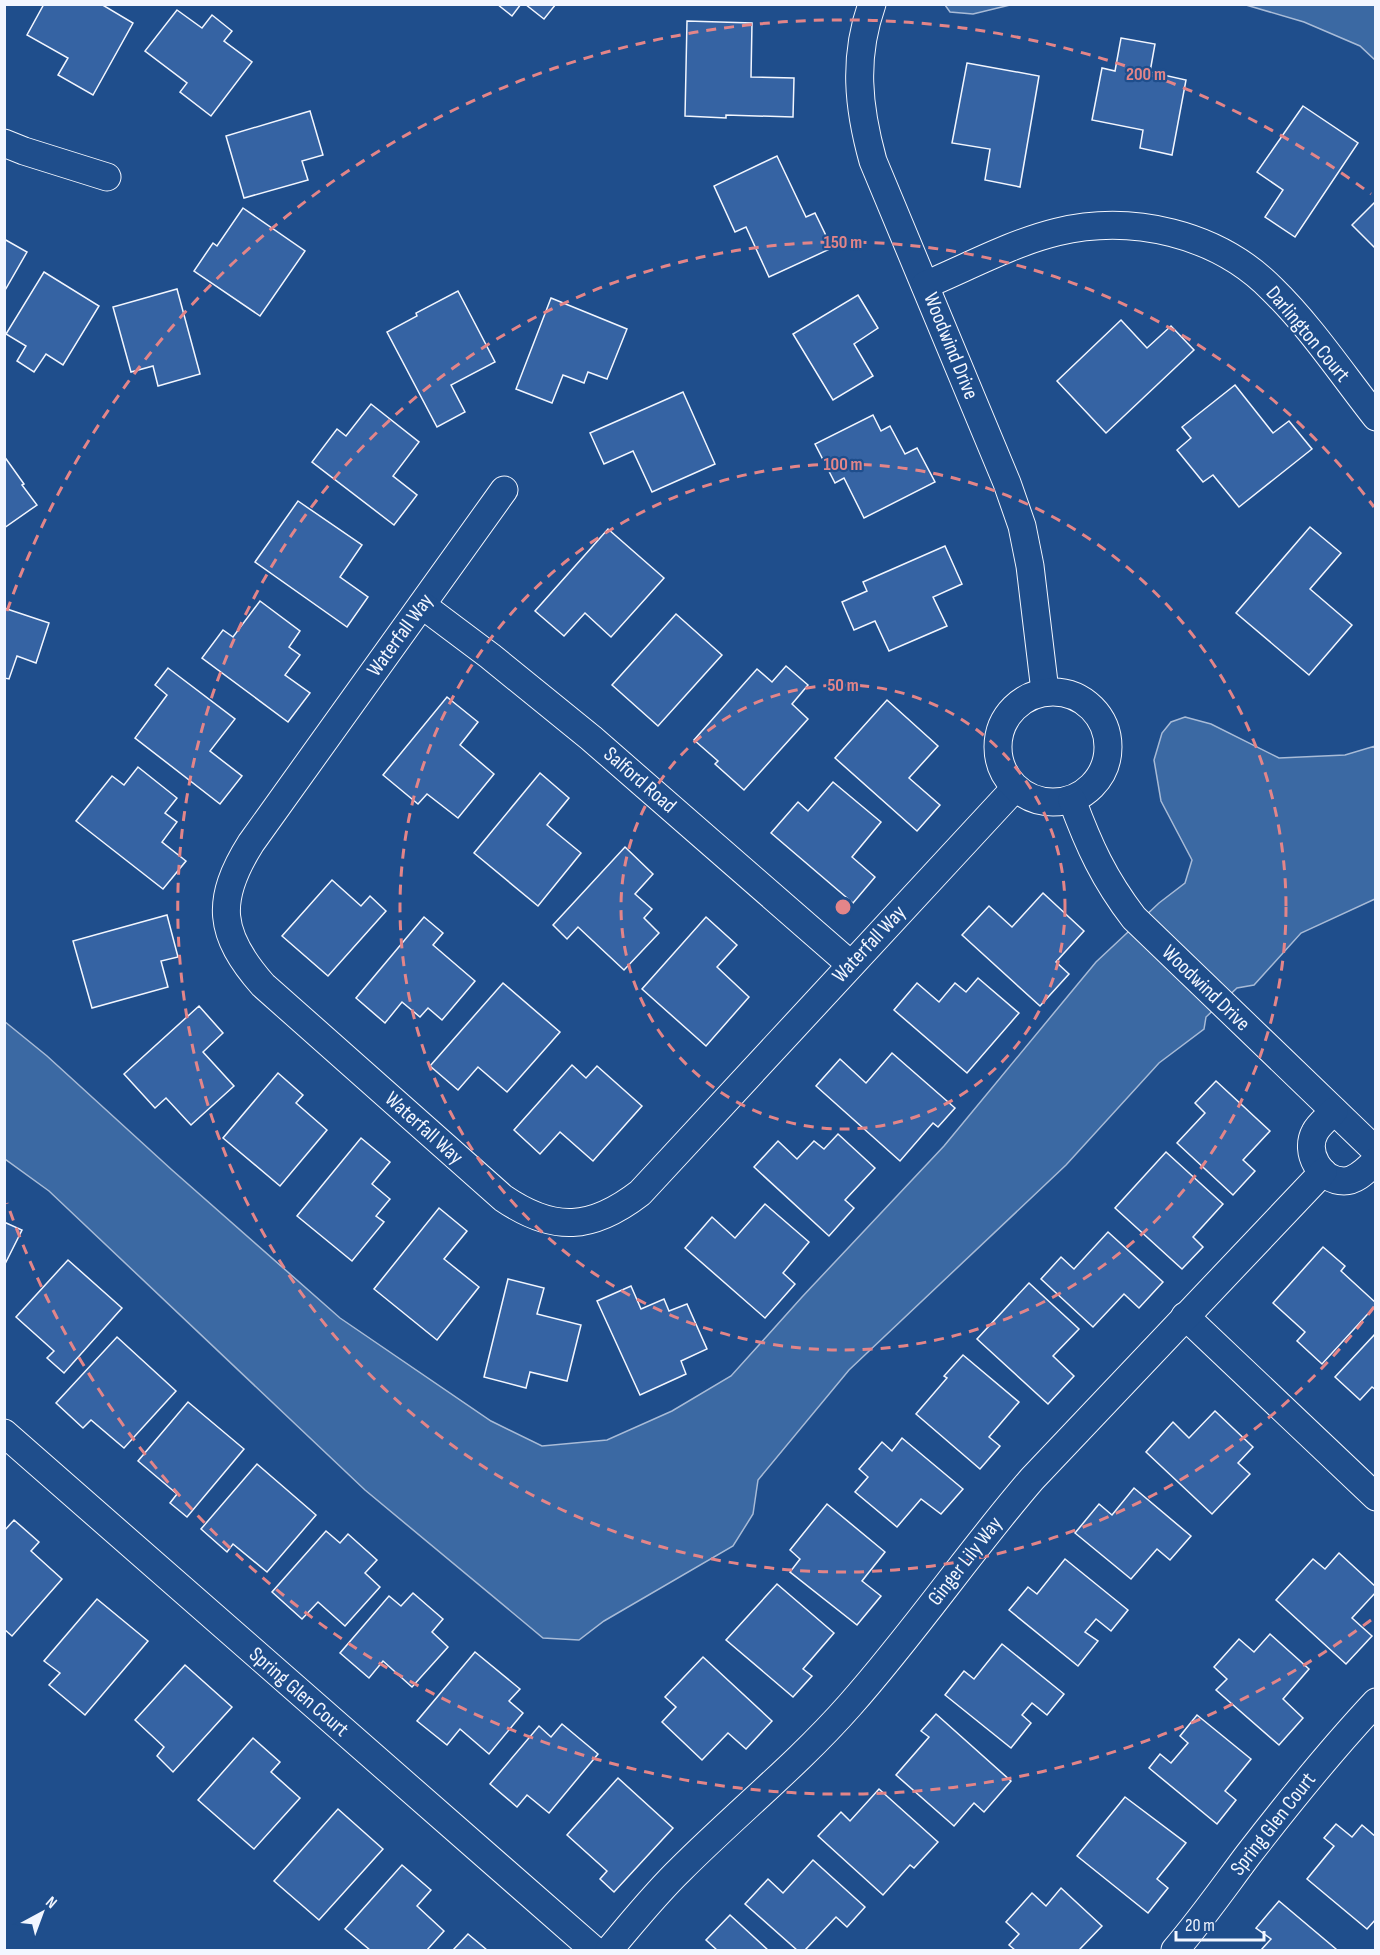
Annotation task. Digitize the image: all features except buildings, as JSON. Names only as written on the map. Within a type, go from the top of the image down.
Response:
[{"type":"street","name":"Woodwind Drive","points":[[872,4],[860,51],[858,73],[865,130],[873,161],[1007,483],[1022,526],[1030,566],[1046,691]]},
{"type":"street","points":[[4,143],[24,152],[107,177]]},
{"type":"street","name":"Darlington Court","points":[[925,285],[1019,245],[1056,232],[1092,226],[1130,225],[1205,243],[1239,263],[1270,287],[1293,311],[1376,417]]},
{"type":"street","name":"Waterfall Way","points":[[504,490],[245,853],[231,879],[226,902],[233,943],[246,965],[263,985],[503,1197],[523,1212],[544,1220],[566,1223],[602,1217],[623,1206],[640,1193],[1015,788]]},
{"type":"street","name":"Salford Road","points":[[422,605],[583,731],[850,964]]},
{"type":"street","points":[[1046,691],[1067,693],[1084,701],[1101,719],[1108,737],[1108,758],[1101,776],[1089,791],[1072,800],[1046,803],[1035,801],[1015,788],[1003,773],[997,755],[996,744],[1001,725],[1012,709],[1027,697],[1046,691]]},
{"type":"street","name":"Woodwind Drive","points":[[1072,800],[1099,867],[1134,918],[1376,1150]]},
{"type":"street","points":[[1334,1111],[1315,1131],[1312,1139],[1311,1151],[1314,1161],[1323,1172],[1343,1181],[1362,1174],[1376,1161]]},
{"type":"street","name":"Ginger Lily Way","points":[[609,1950],[678,1871],[795,1763],[850,1705],[995,1521],[1032,1479],[1323,1172]]},
{"type":"street","points":[[1185,1316],[1376,1497]]},
{"type":"street","name":"Spring Glen Court","points":[[4,1433],[594,1950]]},
{"type":"street","name":"Spring Glen Court","points":[[1175,1950],[1197,1925],[1278,1816],[1341,1739],[1376,1702]]},
{"type":"water","points":[[945,5],[1010,5],[973,14],[950,12]]},
{"type":"water","points":[[1246,5],[1375,5],[1375,60],[1360,46],[1304,22]]},
{"type":"water","points":[[1185,717],[1211,724],[1279,758],[1345,755],[1375,746],[1375,899],[1301,933],[1254,985],[1237,988],[1206,1017],[1204,1029],[1159,1063],[1066,1165],[849,1370],[758,1480],[753,1514],[733,1546],[604,1621],[579,1640],[543,1638],[365,1490],[49,1191],[5,1159],[4,1021],[47,1056],[340,1318],[491,1421],[542,1446],[607,1440],[672,1411],[731,1376],[944,1146],[1096,962],[1159,903],[1185,883],[1192,860],[1161,801],[1154,760],[1162,733],[1171,722]]}]
